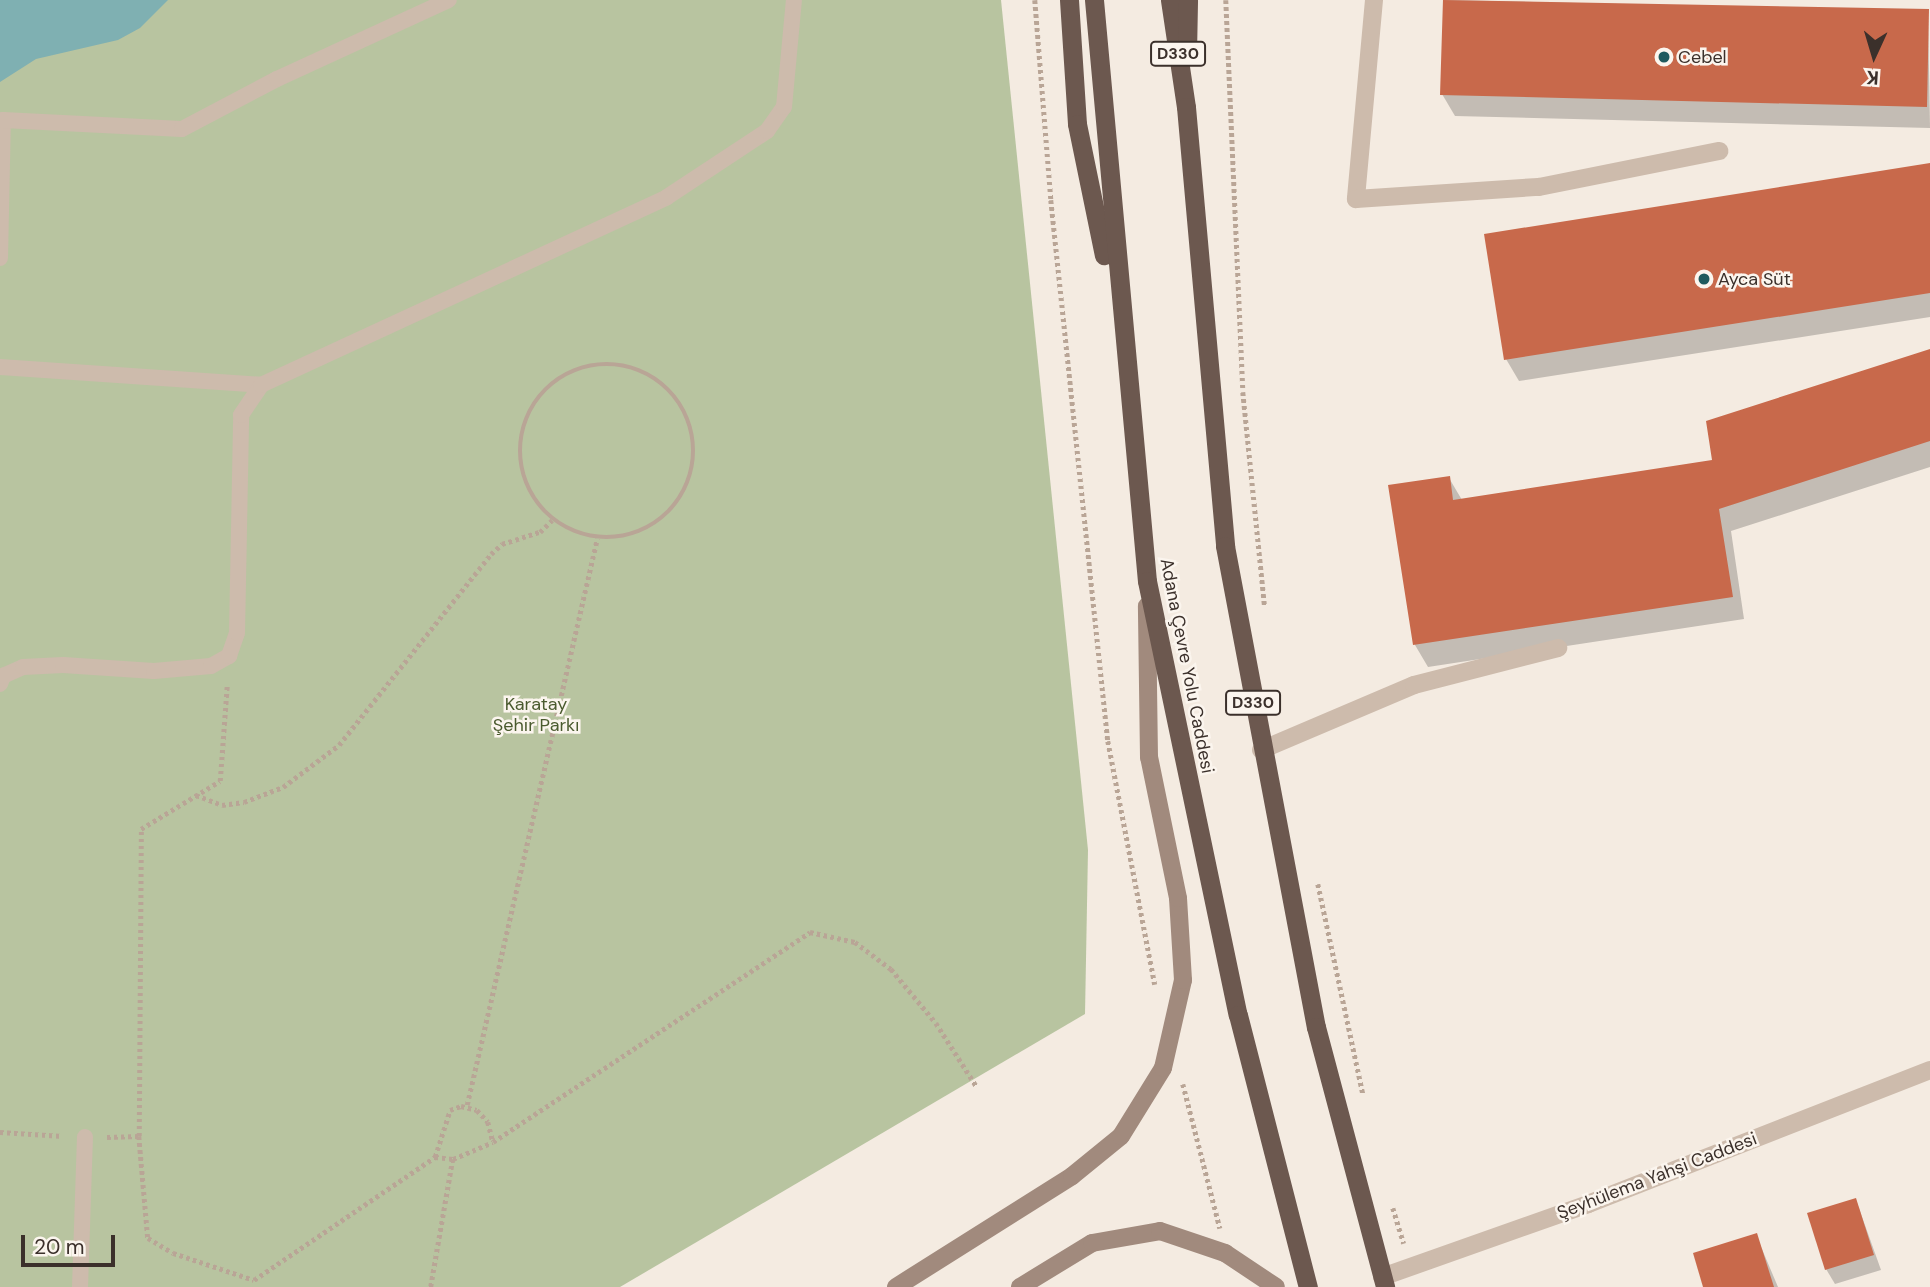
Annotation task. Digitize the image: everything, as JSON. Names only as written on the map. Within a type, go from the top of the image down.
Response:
[{"type":"highway","points":[[1069,0],[1077,124],[1121,337]]},
{"type":"highway","name":"Adana Çevre Yolu Caddesi","points":[[1094,0],[1121,337],[1147,582],[1238,1015],[1308,1287]]},
{"type":"highway","name":"D330","points":[[1170,0],[1186,107],[1225,546],[1261,750],[1316,1027],[1384,1282]]},
{"type":"highway","name":"D330","points":[[1186,107],[1188,0]]},
{"type":"main road","points":[[896,1287],[1072,1176],[1121,1136],[1163,1068],[1184,980],[1178,898],[1149,757],[1147,582]]},
{"type":"main road","points":[[1020,1287],[1092,1243],[1160,1231],[1225,1253],[1276,1287]]},
{"type":"street","points":[[1374,0],[1356,199],[1539,187],[1719,151]]},
{"type":"street","points":[[1261,750],[1414,685],[1558,648]]},
{"type":"street","name":"Şeyhülema Yahşi Caddesi","points":[[1384,1282],[1412,1267],[1588,1204],[1930,1070]]},
{"type":"lane","points":[[0,258],[3,120],[182,129],[277,79],[449,0]]},
{"type":"lane","points":[[0,367],[261,385],[667,197],[767,131],[784,107],[794,0]]},
{"type":"lane","points":[[0,684],[3,676],[23,667],[63,665],[154,671],[211,666],[229,656],[237,633],[241,415],[261,385]]},
{"type":"lane","points":[[80,1287],[85,1137]]},
{"type":"path","points":[[1035,0],[1051,200],[1108,741],[1158,994]]},
{"type":"path","points":[[1226,0],[1242,392],[1267,620]]},
{"type":"path","points":[[596,364],[626,366],[653,377],[675,396],[690,422],[695,451],[690,481],[676,506],[653,526],[626,537],[597,539],[552,520],[532,498],[520,471],[519,442],[527,414],[544,390],[568,372],[596,364]]},
{"type":"path","points":[[195,795],[222,805],[244,802],[283,787],[338,745],[491,554],[502,544],[541,532],[552,520]]},
{"type":"path","points":[[467,1105],[597,539]]},
{"type":"path","points":[[229,656],[219,781],[141,829],[139,1136],[148,1238],[173,1254],[254,1280],[435,1157],[450,1110],[467,1105]]},
{"type":"path","points":[[1317,877],[1365,1102]]},
{"type":"path","points":[[435,1157],[453,1159],[493,1142],[810,932],[855,942],[891,969],[936,1023],[977,1087]]},
{"type":"path","points":[[1181,1079],[1225,1253]]},
{"type":"path","points":[[467,1105],[488,1122],[493,1142]]},
{"type":"path","points":[[0,1132],[85,1137],[139,1136]]},
{"type":"path","points":[[431,1287],[453,1159]]},
{"type":"path","points":[[1390,1197],[1412,1267]]},
{"type":"green space","name":"Karatay Şehir Parkı","points":[[0,0],[1001,0],[1088,850],[1085,1014],[620,1287],[0,1287]]},
{"type":"water","points":[[0,0],[168,0],[140,28],[118,40],[36,59],[0,82]]},
{"type":"building","points":[[1443,0],[1929,9],[1927,107],[1440,95]]},
{"type":"building","points":[[1930,163],[1930,293],[1504,360],[1484,234]]},
{"type":"building","points":[[1930,349],[1930,441],[1719,509],[1733,597],[1413,645],[1388,485],[1450,476],[1453,500],[1712,460],[1706,421]]},
{"type":"building","points":[[1856,1198],[1874,1255],[1825,1270],[1807,1213]]},
{"type":"building","points":[[1757,1233],[1774,1287],[1703,1287],[1693,1253]]},
{"type":"place","name":"Cebel","points":[[1664,57]]},
{"type":"place","name":"Ayca Süt","points":[[1704,279]]}]
